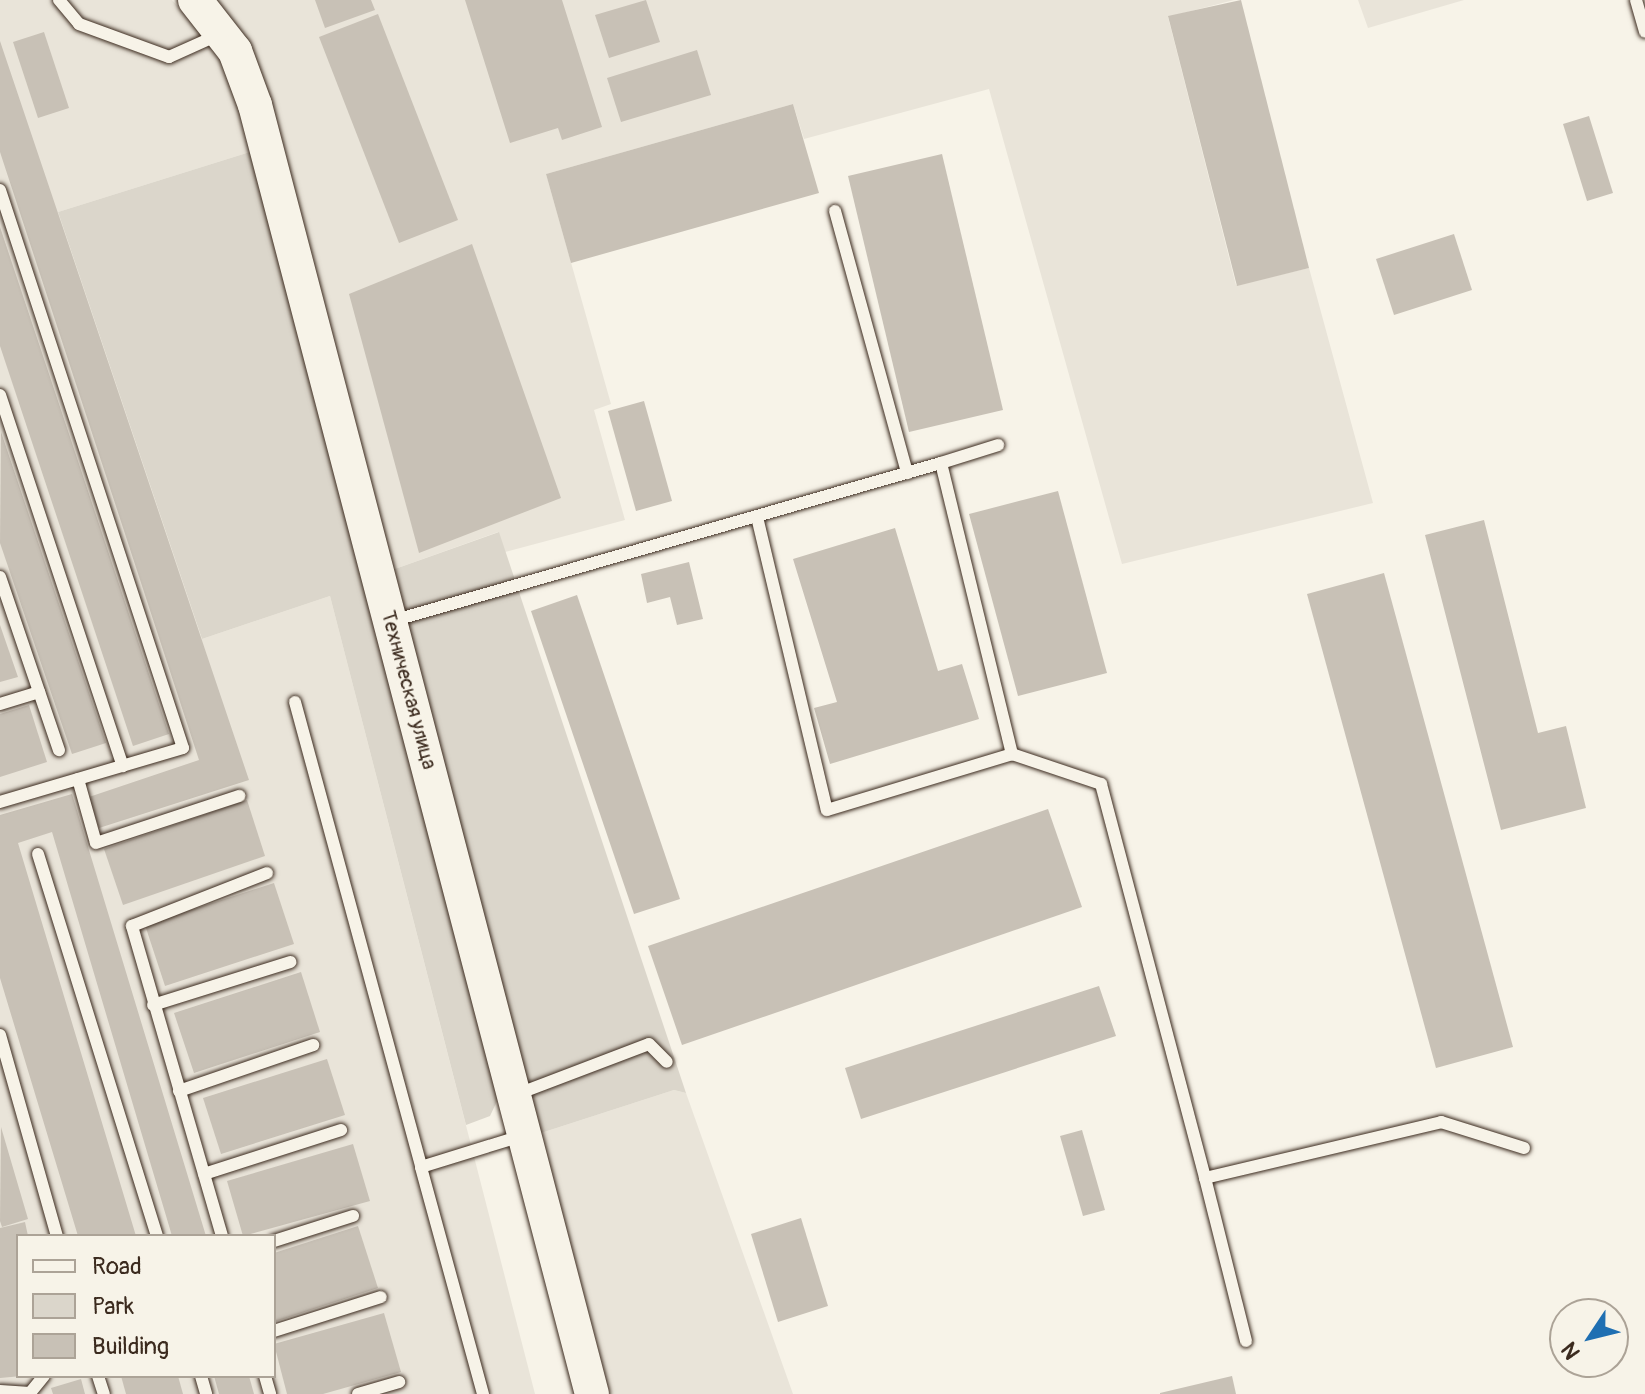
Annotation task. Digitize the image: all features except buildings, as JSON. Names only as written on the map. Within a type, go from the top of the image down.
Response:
[{"type":"street","name":"Техническая улица","points":[[195,0],[223,33],[255,105],[592,1394]]},
{"type":"lane","points":[[59,0],[79,24],[169,57],[223,33]]},
{"type":"lane","points":[[1636,0],[1645,32]]},
{"type":"lane","points":[[0,190],[183,748],[0,802]]},
{"type":"lane","points":[[835,211],[907,473]]},
{"type":"lane","points":[[0,395],[123,766]]},
{"type":"lane","points":[[391,621],[998,445]]},
{"type":"lane","points":[[941,463],[1012,754]]},
{"type":"lane","points":[[757,517],[827,810],[1012,754],[1101,784],[1246,1341]]},
{"type":"lane","points":[[0,577],[4,603],[59,750]]},
{"type":"lane","points":[[0,704],[39,692]]},
{"type":"lane","points":[[295,702],[483,1394]]},
{"type":"lane","points":[[78,779],[96,843],[239,796]]},
{"type":"lane","points":[[38,854],[156,1234]]},
{"type":"lane","points":[[221,1234],[132,926],[267,873]]},
{"type":"lane","points":[[153,1005],[290,962]]},
{"type":"lane","points":[[0,1035],[56,1234]]},
{"type":"lane","points":[[514,1096],[649,1044],[667,1062]]},
{"type":"lane","points":[[179,1091],[313,1045]]},
{"type":"lane","points":[[1205,1178],[1441,1122],[1524,1148]]},
{"type":"lane","points":[[204,1174],[341,1130]]},
{"type":"lane","points":[[421,1167],[524,1136]]},
{"type":"lane","points":[[276,1240],[353,1216]]},
{"type":"lane","points":[[276,1330],[381,1297]]},
{"type":"lane","points":[[0,1391],[30,1394],[42,1378]]},
{"type":"lane","points":[[358,1394],[399,1382]]},
{"type":"shaded area","points":[[0,0],[172,0],[220,54],[253,151],[58,212],[202,639],[330,596],[535,1394],[0,1394]]},
{"type":"shaded area","points":[[217,0],[1234,0],[1168,17],[1236,285],[1309,268],[1373,503],[1122,564],[989,89],[804,139],[793,104],[546,174],[611,404],[594,410],[625,520],[505,552],[498,532],[392,570],[248,42]]},
{"type":"shaded area","points":[[1358,0],[1464,0],[1368,28]]},
{"type":"shaded area","points":[[674,1090],[686,1093],[793,1394],[610,1394],[541,1133]]},
{"type":"green space","points":[[253,151],[499,1097],[490,1116],[466,1125],[330,596],[202,639],[58,212]]},
{"type":"green space","points":[[499,532],[686,1093],[674,1090],[541,1133],[392,570]]}]
